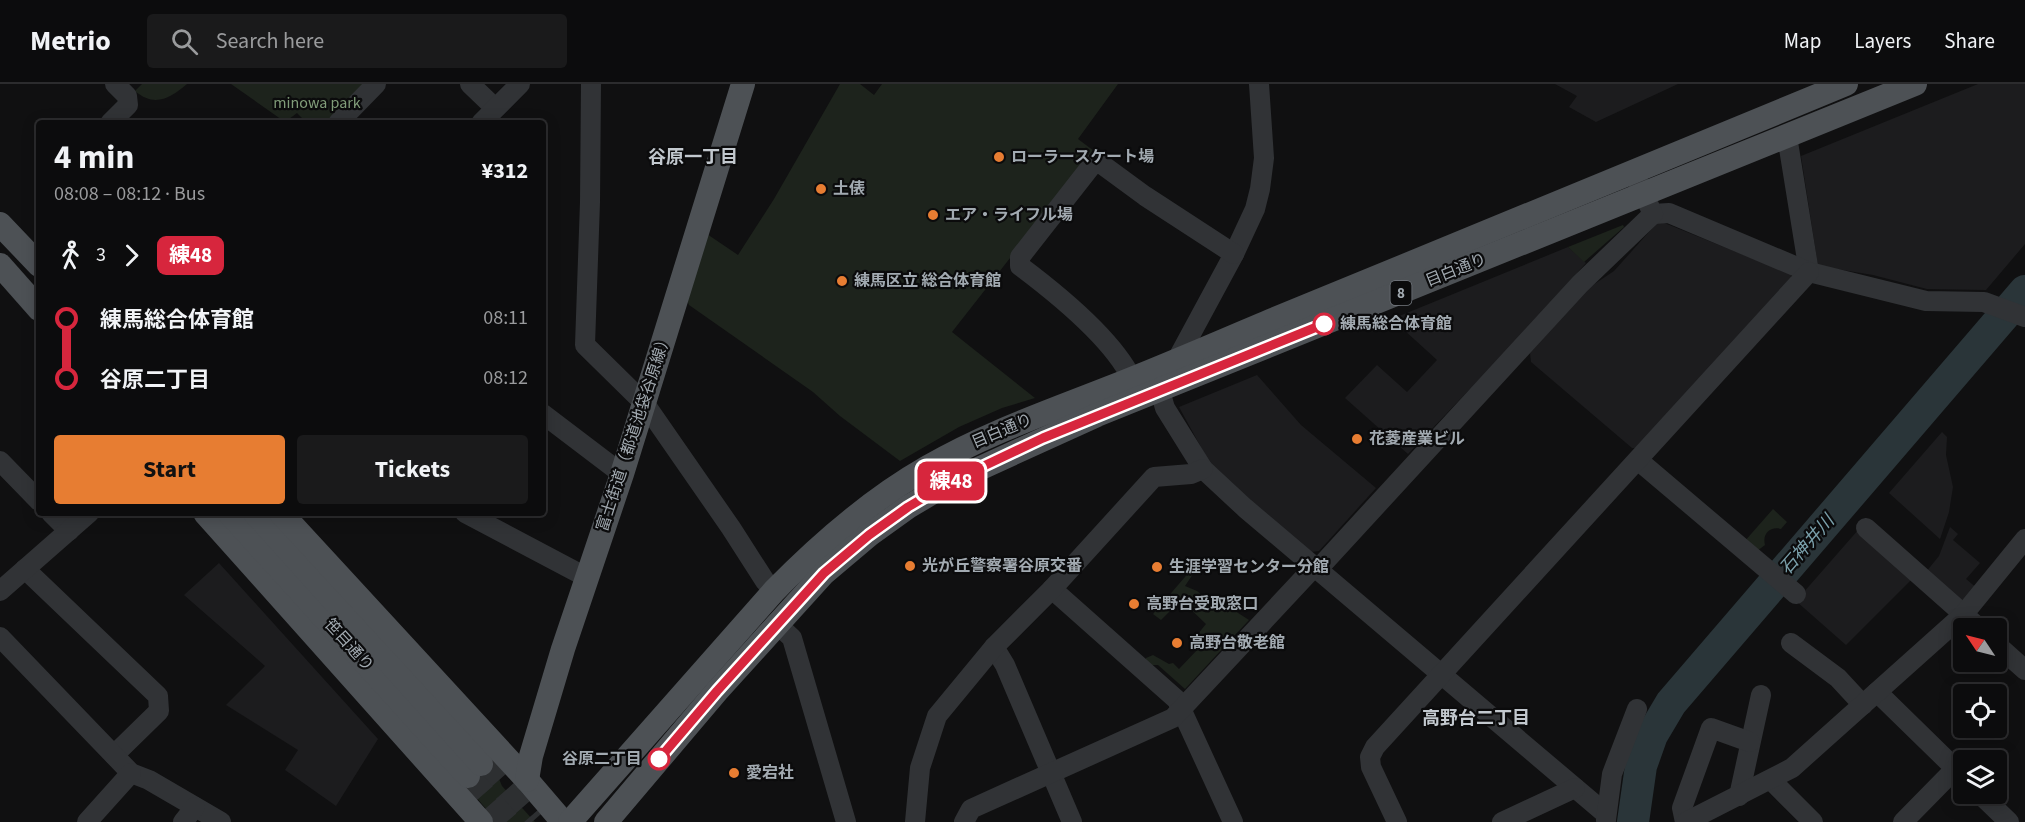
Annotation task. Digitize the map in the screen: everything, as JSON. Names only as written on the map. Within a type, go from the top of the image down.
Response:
[{"type":"main road","name":"富士街道（都道池袋谷原線）","points":[[527,780],[531,756],[586,577],[645,404],[743,84]]},
{"type":"main road","name":"目白通り","points":[[570,822],[774,591],[809,556],[849,521],[926,468],[1008,428],[1174,361],[1643,193],[1846,84]]},
{"type":"main road","name":"目白通り","points":[[606,822],[709,700],[824,573],[869,535],[908,507],[950,482],[1043,438],[1914,84]]},
{"type":"main road","points":[[0,224],[36,262]]},
{"type":"main road","points":[[0,265],[36,306]]},
{"type":"main road","points":[[208,516],[481,822]]},
{"type":"main road","name":"笹目通り","points":[[232,516],[474,770],[258,516]]},
{"type":"main road","points":[[284,516],[563,822]]},
{"type":"street","points":[[113,120],[128,105],[127,96],[115,84]]},
{"type":"street","points":[[341,120],[376,84]]},
{"type":"street","points":[[471,84],[495,108]]},
{"type":"street","points":[[484,120],[520,84]]},
{"type":"street","points":[[591,84],[585,345],[645,404],[774,591]]},
{"type":"street","points":[[1259,84],[1263,158],[1260,189],[1255,209],[1234,254],[1174,361],[1160,391],[1165,408],[1203,469],[1606,817],[1612,774],[1637,709]]},
{"type":"street","points":[[1787,136],[1809,272]]},
{"type":"street","points":[[1132,379],[1126,366],[1090,327],[1055,293],[1020,266],[1020,257],[1092,165],[1096,162],[1100,163],[1145,196],[1234,254]]},
{"type":"street","points":[[964,822],[970,809],[1173,718],[1182,710],[1580,284],[1643,193],[1670,213],[1809,272],[1926,301],[1990,303],[2025,317]]},
{"type":"street","points":[[1397,822],[1371,767],[1370,757],[1375,747],[1639,461],[1809,272]]},
{"type":"street","points":[[546,416],[622,474]]},
{"type":"street","points":[[0,461],[36,498]]},
{"type":"street","points":[[1639,461],[1795,593]]},
{"type":"street","points":[[915,822],[920,768],[937,716],[994,647],[1052,589],[1154,477],[1191,474],[1203,469]]},
{"type":"street","points":[[54,516],[69,531]]},
{"type":"street","points":[[0,591],[86,516]]},
{"type":"street","points":[[471,516],[586,577]]},
{"type":"street","points":[[1866,528],[1967,618]]},
{"type":"street","points":[[1750,742],[1711,728],[1682,808],[1685,822],[1717,815],[1739,796],[1792,768],[1963,615],[2025,539]]},
{"type":"street","points":[[25,569],[158,696],[159,711],[114,755]]},
{"type":"street","points":[[1052,589],[1177,700],[1233,822]]},
{"type":"street","points":[[777,624],[792,638],[846,822]]},
{"type":"street","points":[[0,637],[131,773],[149,780],[189,814],[221,822]]},
{"type":"street","points":[[1791,643],[1870,699],[1953,768]]},
{"type":"street","points":[[994,647],[1005,664],[1072,822]]},
{"type":"street","points":[[2007,654],[2025,670]]},
{"type":"street","points":[[1739,796],[1761,695]]},
{"type":"street","points":[[87,822],[131,773]]},
{"type":"street","points":[[1903,822],[1953,778]]},
{"type":"street","points":[[1771,780],[1813,822]]},
{"type":"street","points":[[1502,822],[1575,788]]},
{"type":"street","points":[[1990,804],[2009,822]]},
{"type":"shaded area","points":[[1555,84],[1678,84],[1596,122],[1569,107],[1577,96]]},
{"type":"shaded area","points":[[1978,84],[2025,84],[2025,244],[1986,290],[1927,289],[1873,275],[1818,266],[1801,156]]},
{"type":"shaded area","points":[[1662,222],[1791,274],[1791,280],[1637,448],[1632,448],[1531,362],[1530,353],[1587,289],[1614,271],[1657,223]]},
{"type":"shaded area","points":[[1568,247],[1586,263],[1474,387],[1408,454],[1345,398],[1377,365],[1407,392],[1437,360],[1392,319]]},
{"type":"shaded area","points":[[1257,375],[1301,425],[1376,488],[1319,551],[1311,552],[1214,471],[1179,407]]},
{"type":"shaded area","points":[[1942,432],[1947,437],[1946,455],[1953,487],[1949,512],[1940,539],[1889,493]]},
{"type":"shaded area","points":[[1950,527],[1958,534],[1953,540],[1980,563],[1966,579],[1978,589],[1963,604],[1926,572],[1939,556]]},
{"type":"shaded area","points":[[1859,529],[1913,578],[1846,645],[1796,601]]},
{"type":"shaded area","points":[[219,563],[378,739],[336,806],[285,770],[298,750],[226,705],[265,666],[184,595]]},
{"type":"green space","points":[[142,84],[187,84],[168,97],[156,100],[142,96],[135,91]]},
{"type":"green space","name":"minowa park","points":[[231,84],[369,84],[333,120],[304,120],[297,113],[288,120],[282,120]]},
{"type":"green space","name":"練馬区立 総合体育館","points":[[840,84],[860,84],[874,95],[882,84],[1118,84],[1078,139],[1094,151],[952,332],[1035,398],[1002,408],[959,427],[900,461],[840,416],[813,392],[689,305],[686,297],[707,234],[738,255],[774,199]]},
{"type":"green space","points":[[1623,225],[1624,227],[1584,262],[1568,247]]},
{"type":"green space","points":[[1773,509],[1787,522],[1781,529],[1770,530],[1765,537],[1765,545],[1757,551],[1744,542]]},
{"type":"green space","points":[[1191,570],[1193,574],[1185,586],[1197,591],[1210,604],[1224,604],[1249,620],[1185,689],[1158,665],[1149,665],[1145,662],[1146,658],[1153,655],[1169,664],[1173,663],[1179,669],[1199,648],[1193,640],[1206,624],[1181,600],[1161,620],[1153,614]]},
{"type":"green space","points":[[491,759],[502,786],[535,822],[498,822],[465,785]]},
{"type":"waterway","name":"石神井川","points":[[1633,822],[1641,766],[1652,735],[1671,703],[2025,291]]},
{"type":"tunnel","points":[[481,764],[532,822]]},
{"type":"tunnel","points":[[468,776],[508,822]]},
{"type":"bus line","name":"練48","points":[[659,759],[824,573],[869,535],[908,507],[950,482],[1043,438],[1324,324]]},
{"type":"place","name":"ローラースケート場","points":[[999,157]]},
{"type":"place","name":"土俵","points":[[821,189]]},
{"type":"place","name":"エア・ライフル場","points":[[933,215]]},
{"type":"place","name":"練馬区立 総合体育館","points":[[842,281]]},
{"type":"place","name":"練馬総合体育館","points":[[1324,324]]},
{"type":"place","name":"花菱産業ビル","points":[[1357,439]]},
{"type":"place","name":"光が丘警察署谷原交番","points":[[910,566]]},
{"type":"place","name":"生涯学習センター分館","points":[[1157,567]]},
{"type":"place","name":"高野台受取窓口","points":[[1134,604]]},
{"type":"place","name":"高野台敬老館","points":[[1177,643]]},
{"type":"place","name":"谷原二丁目","points":[[659,759]]},
{"type":"place","name":"愛宕社","points":[[734,773]]},
{"type":"district","name":"谷原一丁目","points":[[693,157]]},
{"type":"district","name":"高野台二丁目","points":[[1476,718]]}]
